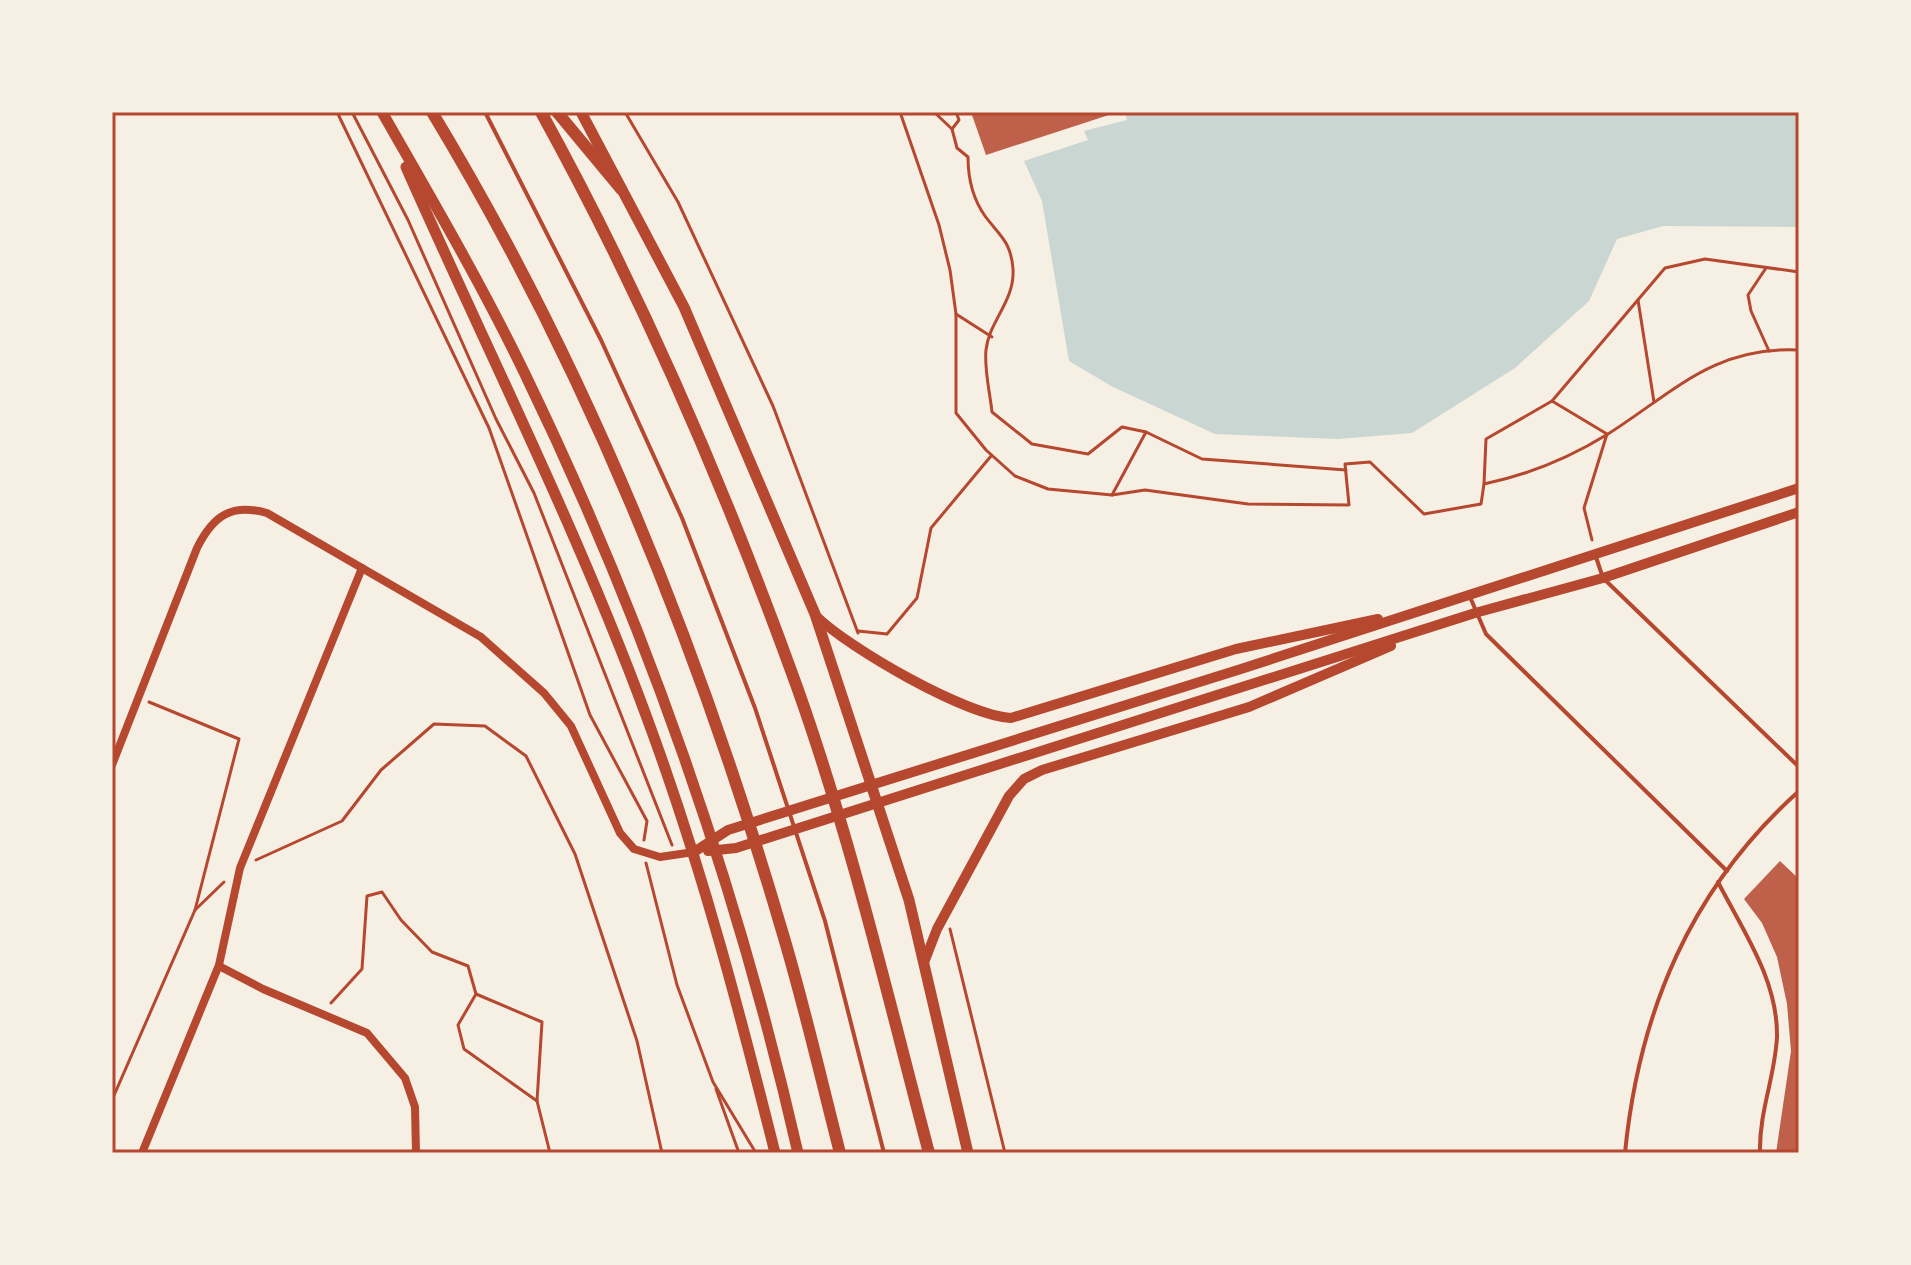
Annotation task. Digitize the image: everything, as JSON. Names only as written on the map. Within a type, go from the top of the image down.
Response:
[{"type":"highway","points":[[432,112],[563,356],[642,534],[715,723],[782,931],[840,1153]]},
{"type":"highway","points":[[541,112],[646,317],[724,500],[797,688],[866,910],[929,1153]]},
{"type":"highway","points":[[557,112],[621,189]]},
{"type":"main road","points":[[382,112],[472,268],[525,373],[593,525],[700,805],[745,953],[798,1153]]},
{"type":"main road","points":[[382,112],[583,561],[654,737],[725,953],[775,1153]]},
{"type":"main road","points":[[581,112],[684,307],[815,614],[925,960],[968,1153]]},
{"type":"street","points":[[694,852],[728,830],[1799,488]]},
{"type":"street","points":[[112,765],[207,528],[225,514],[246,507],[267,513],[481,637],[544,693],[571,726],[620,833],[634,849],[660,857],[736,848],[1475,613],[1603,578],[1799,512]]},
{"type":"street","points":[[142,1153],[219,966],[240,868],[362,568]]},
{"type":"street","points":[[815,614],[836,635],[857,647],[990,717],[1011,718],[1236,649],[1436,606]]},
{"type":"street","points":[[925,960],[1009,796],[1024,779],[1042,770],[1249,707],[1443,624]]},
{"type":"street","points":[[219,966],[263,989],[367,1033],[405,1078],[415,1107],[416,1153]]},
{"type":"lane","points":[[485,112],[601,340],[682,518],[755,708],[825,921],[884,1153]]},
{"type":"lane","points":[[1595,552],[1603,578],[1799,767]]},
{"type":"lane","points":[[1469,595],[1486,634],[1727,871]]},
{"type":"lane","points":[[1625,1153],[1630,1100],[1647,1028],[1687,932],[1718,882],[1755,835],[1799,791]]},
{"type":"lane","points":[[1718,882],[1761,963],[1774,1003],[1777,1036],[1759,1122],[1760,1153]]},
{"type":"path","points":[[337,112],[489,428],[590,715],[647,821],[643,851],[677,985],[739,1153]]},
{"type":"path","points":[[352,112],[408,220],[496,419],[534,493],[676,854]]},
{"type":"path","points":[[625,112],[678,202],[773,406],[858,631],[857,647]]},
{"type":"path","points":[[900,112],[939,225],[956,314],[956,413],[992,455],[1015,476],[1048,489],[1112,495],[1145,490],[1248,504],[1349,505],[1345,464],[1370,462],[1424,514],[1481,504],[1486,439],[1552,401],[1665,268],[1705,259],[1799,272]]},
{"type":"path","points":[[934,112],[952,129],[957,148],[968,157],[968,179],[984,215],[999,228],[1008,244],[1013,269],[1011,296],[986,349],[992,412],[1032,444],[1088,454],[1122,427],[1146,432],[1202,459],[1346,470]]},
{"type":"path","points":[[952,129],[959,120],[956,112]]},
{"type":"path","points":[[1766,268],[1748,295],[1751,311],[1769,352]]},
{"type":"path","points":[[1638,300],[1654,402]]},
{"type":"path","points":[[956,314],[992,337]]},
{"type":"path","points":[[1484,484],[1558,462],[1732,356],[1799,350]]},
{"type":"path","points":[[1552,401],[1607,434]]},
{"type":"path","points":[[1112,495],[1146,432]]},
{"type":"path","points":[[1595,552],[1584,508],[1607,434]]},
{"type":"path","points":[[858,631],[887,634],[917,598],[931,528],[992,455]]},
{"type":"path","points":[[112,1100],[195,910],[239,739],[138,697]]},
{"type":"path","points":[[195,910],[240,868],[342,821],[381,770],[434,724],[485,726],[526,756],[575,854],[637,1041],[662,1153]]},
{"type":"path","points":[[323,1013],[362,969],[367,896],[382,892],[401,920],[432,952],[468,966],[476,994],[458,1025],[464,1049],[537,1101]]},
{"type":"path","points":[[946,914],[962,968],[1005,1153]]},
{"type":"path","points":[[476,994],[542,1022],[537,1101],[550,1153]]},
{"type":"path","points":[[713,1082],[756,1153]]},
{"type":"shaded area","points":[[1125,112],[1799,112],[1799,227],[1663,226],[1617,239],[1589,301],[1515,368],[1412,433],[1338,439],[1215,434],[1113,387],[1069,361],[1042,201],[1024,161],[1088,140],[1084,131],[1127,120]]},
{"type":"building","points":[[980,112],[1115,113],[986,155],[972,115]]},
{"type":"building","points":[[1780,861],[1799,879],[1799,1153],[1776,1153],[1791,1051],[1787,1004],[1777,957],[1762,923],[1744,899]]}]
